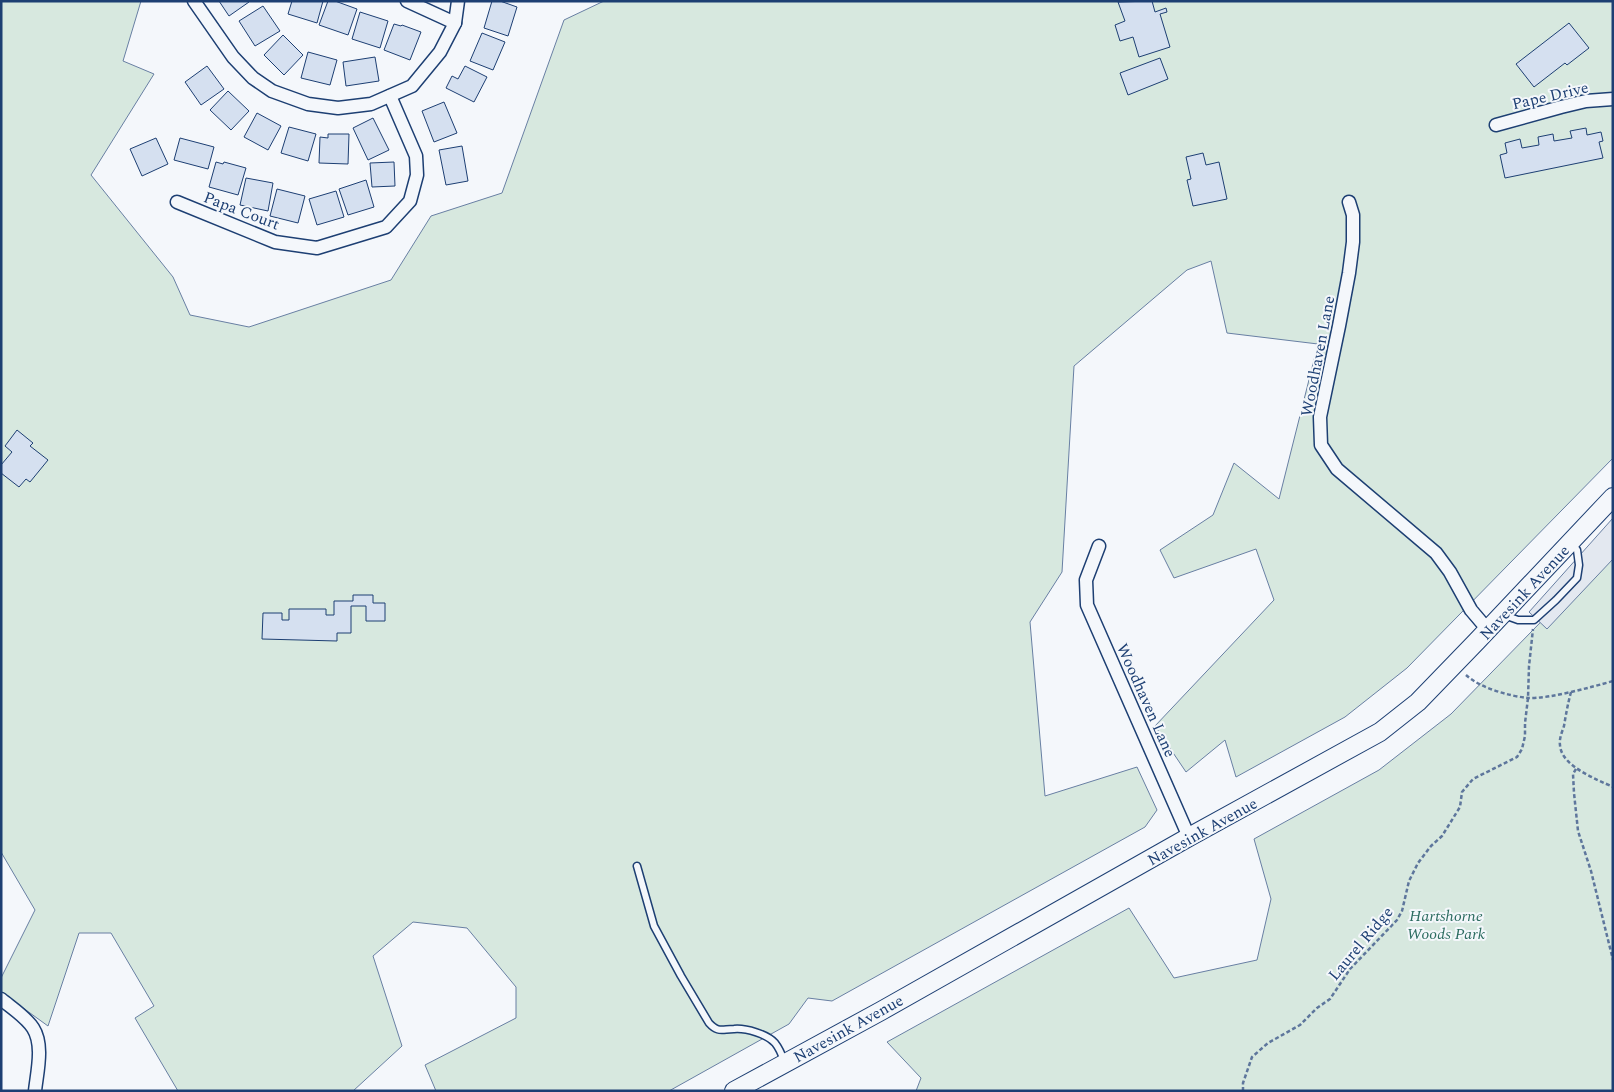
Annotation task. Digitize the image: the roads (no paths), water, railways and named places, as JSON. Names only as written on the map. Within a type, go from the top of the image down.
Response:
[{"type":"main road","name":"Navesink Avenue","points":[[734,1091],[1380,732],[1418,702],[1613,497]]},
{"type":"street","points":[[194,1],[233,57],[253,78],[272,91],[308,104],[338,108],[371,104],[412,86],[440,52],[455,23],[458,1]]},
{"type":"street","points":[[407,1],[455,23]]},
{"type":"street","name":"Papa Court","points":[[177,202],[276,242],[317,248],[386,227],[410,201],[417,175],[416,156],[390,96]]},
{"type":"street","name":"Pape Drive","points":[[1496,126],[1561,106],[1586,101],[1613,99]]},
{"type":"street","name":"Woodhaven Lane","points":[[1350,202],[1353,215],[1353,242],[1344,300],[1320,417],[1321,445],[1337,469],[1436,552],[1450,572],[1471,610],[1488,630]]},
{"type":"street","name":"Woodhaven Lane","points":[[1098,546],[1086,580],[1087,605],[1189,837]]},
{"type":"street","points":[[1,999],[34,1029],[37,1037],[39,1046],[35,1091]]},
{"type":"lane","points":[[1502,614],[1518,620],[1534,620],[1556,600],[1577,578],[1579,565],[1577,550],[1571,542]]},
{"type":"lane","points":[[637,866],[654,926],[709,1023],[715,1029],[724,1031],[735,1029],[760,1035],[773,1042],[785,1062]]},
{"type":"park label","name":"Hartshorne Woods Park","points":[[1446,924]]}]
